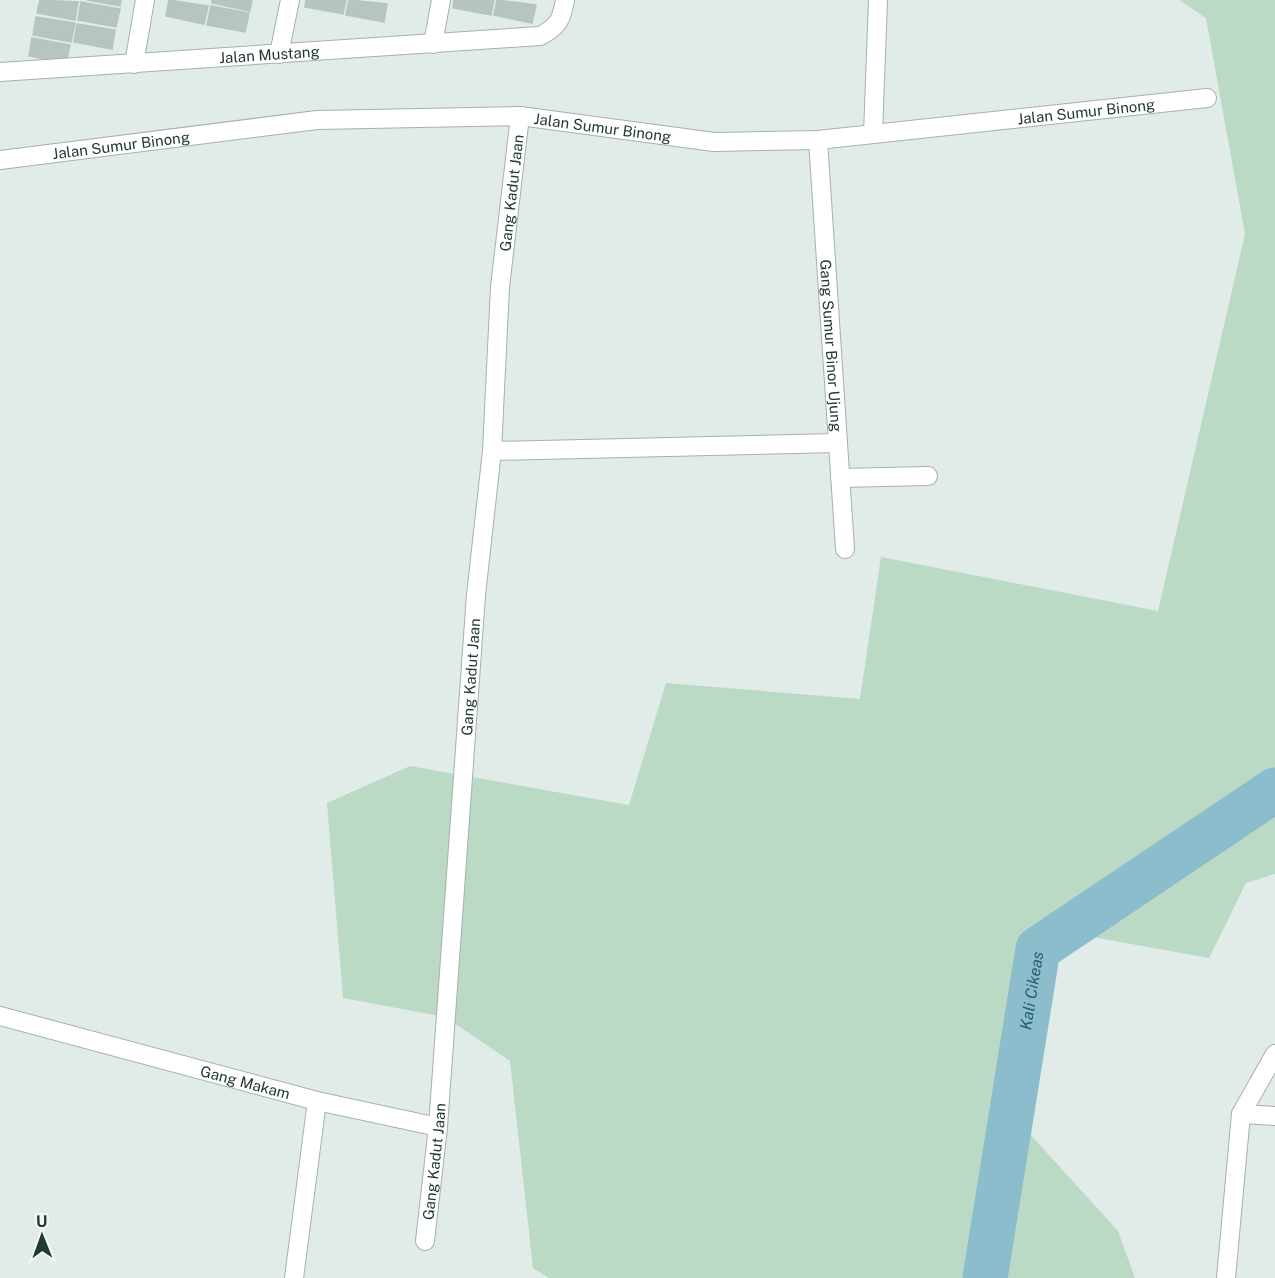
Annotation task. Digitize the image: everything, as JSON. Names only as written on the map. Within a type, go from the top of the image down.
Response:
[{"type":"street","points":[[134,64],[145,0]]},
{"type":"street","points":[[279,54],[290,0]]},
{"type":"street","points":[[434,44],[441,0]]},
{"type":"street","name":"Jalan Mustang","points":[[0,72],[540,36],[553,29],[562,19],[565,0]]},
{"type":"street","points":[[873,134],[878,0]]},
{"type":"street","name":"Jalan Sumur Binong","points":[[0,160],[317,120],[520,116],[714,142],[819,140],[1207,98]]},
{"type":"street","name":"Gang Kadut Jaan","points":[[425,1240],[438,1127],[476,595],[492,451],[500,287],[520,116]]},
{"type":"street","name":"Gang Sumur Binor Ujung","points":[[819,140],[844,549]]},
{"type":"street","points":[[492,451],[837,443]]},
{"type":"street","points":[[840,478],[928,476]]},
{"type":"street","name":"Gang Makam","points":[[0,1016],[317,1101],[438,1127]]},
{"type":"street","points":[[1226,1278],[1241,1114],[1275,1054]]},
{"type":"street","points":[[294,1278],[317,1101]]},
{"type":"street","points":[[1241,1114],[1275,1116]]},
{"type":"green space","points":[[1179,0],[1275,0],[1275,874],[1246,883],[1209,958],[1037,927],[998,1099],[1118,1231],[1135,1278],[549,1278],[533,1268],[510,1061],[445,1017],[343,998],[327,803],[410,766],[629,805],[666,683],[860,699],[881,557],[1158,611],[1245,234],[1206,18]]},
{"type":"building","points":[[40,0],[78,2],[75,20],[37,13]]},
{"type":"building","points":[[87,0],[121,0],[120,6]]},
{"type":"building","points":[[169,0],[208,6],[204,24],[166,16]]},
{"type":"building","points":[[212,0],[252,0],[250,11],[212,3]]},
{"type":"building","points":[[306,0],[346,0],[343,14],[305,7]]},
{"type":"building","points":[[349,0],[387,4],[384,22],[346,15]]},
{"type":"building","points":[[454,0],[494,0],[491,15],[453,8]]},
{"type":"building","points":[[497,0],[536,5],[532,23],[494,15]]},
{"type":"building","points":[[81,2],[120,9],[116,27],[78,20]]},
{"type":"building","points":[[211,6],[249,13],[245,32],[207,25]]},
{"type":"building","points":[[36,17],[75,23],[71,42],[33,35]]},
{"type":"building","points":[[77,24],[115,30],[112,49],[74,42]]},
{"type":"building","points":[[32,38],[70,45],[66,63],[29,56]]},
{"type":"waterway","name":"Kali Cikeas","points":[[985,1278],[1038,949],[1275,790]]}]
